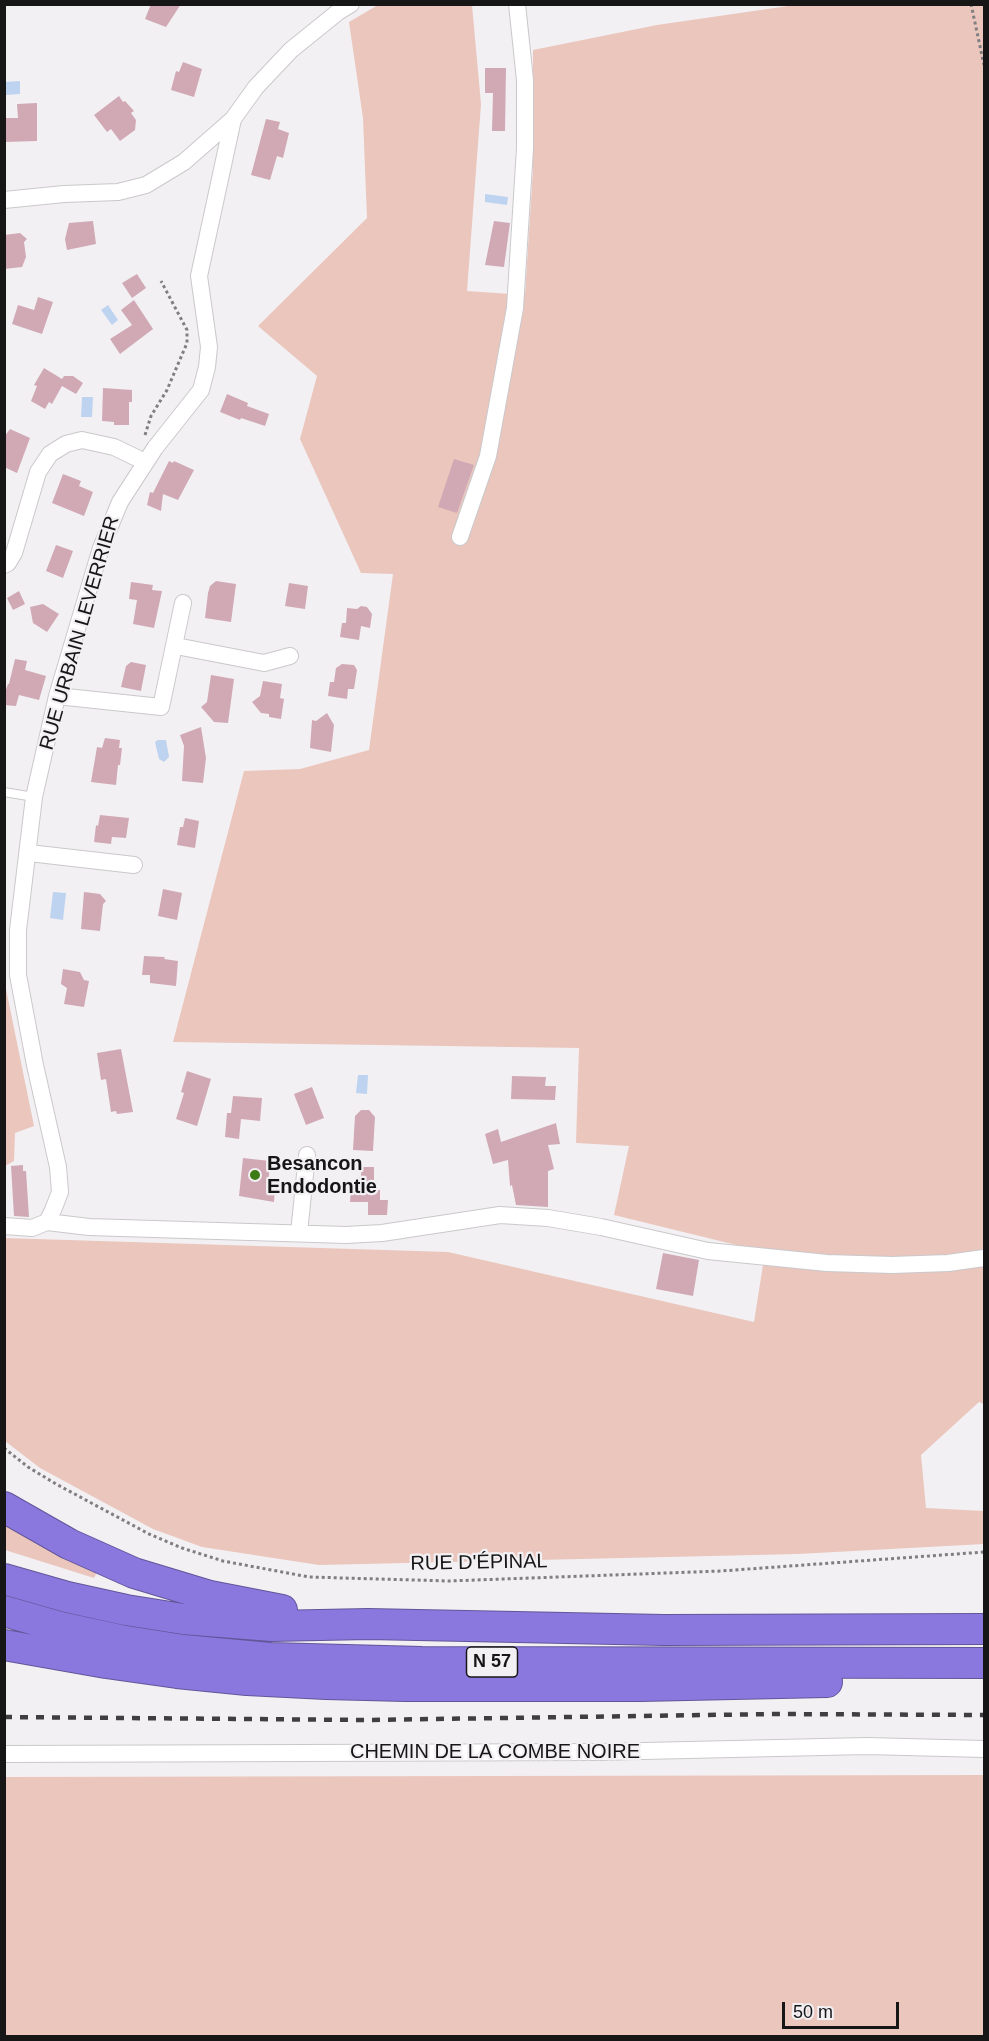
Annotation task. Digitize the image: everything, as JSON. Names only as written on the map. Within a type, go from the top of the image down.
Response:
[{"type":"highway","points":[[4,1507],[92,1556],[158,1581],[239,1602],[368,1624]]},
{"type":"highway","name":"N 57","points":[[4,1579],[95,1604],[183,1619],[272,1626],[368,1624],[664,1630],[984,1629]]},
{"type":"highway","name":"N 57","points":[[4,1611],[60,1627],[120,1640],[183,1650],[270,1658],[422,1662],[984,1663]]},
{"type":"highway","points":[[4,1645],[177,1673],[247,1680],[326,1684],[687,1685],[984,1678]]},
{"type":"street","name":"RUE URBAIN LEVERRIER","points":[[47,1222],[60,1192],[58,1167],[18,975],[18,930],[34,797],[57,696],[101,548],[120,502],[150,455],[201,390],[209,347],[199,276],[233,119],[256,87],[291,50],[351,4]]},
{"type":"street","points":[[460,537],[488,456],[514,308],[525,137],[525,80],[517,4]]},
{"type":"street","points":[[4,200],[118,192],[146,185],[184,162],[233,119]]},
{"type":"street","points":[[4,565],[14,553],[38,472],[50,454],[66,444],[82,440],[150,455]]},
{"type":"street","points":[[57,696],[161,707],[176,646],[183,603]]},
{"type":"street","points":[[176,646],[264,663],[290,656]]},
{"type":"street","points":[[29,853],[134,865]]},
{"type":"street","points":[[299,1233],[307,1155]]},
{"type":"street","points":[[4,1226],[32,1228],[47,1222],[89,1227],[346,1235],[382,1233],[500,1215],[559,1220],[708,1251],[827,1263],[904,1265],[948,1263],[984,1258]]},
{"type":"street","name":"CHEMIN DE LA COMBE NOIRE","points":[[4,1754],[587,1752],[867,1746],[984,1749]]},
{"type":"lane","points":[[4,792],[34,797]]},
{"type":"path","points":[[971,4],[984,65]]},
{"type":"path","points":[[150,455],[145,435],[151,416],[167,390],[187,344],[187,330],[161,281]]},
{"type":"path","name":"RUE D'ÉPINAL","points":[[4,1448],[28,1467],[56,1484],[149,1534],[182,1548],[223,1561],[309,1577],[449,1581],[721,1571],[984,1552]]},
{"type":"shaded area","points":[[378,5],[472,5],[481,104],[467,291],[525,295],[533,170],[533,50],[657,25],[795,5],[984,5],[984,1404],[979,1402],[921,1455],[926,1508],[984,1511],[984,1544],[798,1554],[319,1565],[202,1547],[153,1529],[40,1468],[5,1441],[4,1238],[448,1252],[754,1322],[765,1252],[614,1215],[629,1146],[576,1143],[579,1048],[173,1042],[244,771],[300,769],[369,750],[393,574],[361,573],[300,439],[317,376],[258,326],[367,218],[363,118],[349,22]]},
{"type":"shaded area","points":[[5,984],[34,1126],[15,1133],[14,1161],[5,1166]]},
{"type":"shaded area","points":[[4,1524],[98,1570],[94,1578],[5,1550]]},
{"type":"shaded area","points":[[984,1775],[984,2036],[5,2036],[5,1777]]},
{"type":"water","points":[[20,81],[20,94],[5,95],[5,82]]},
{"type":"water","points":[[485,194],[508,197],[507,205],[485,202]]},
{"type":"water","points":[[108,305],[118,320],[112,325],[101,310]]},
{"type":"water","points":[[82,397],[93,397],[92,417],[81,417]]},
{"type":"water","points":[[166,740],[169,757],[164,762],[159,759],[155,742]]},
{"type":"water","points":[[53,892],[66,893],[63,920],[50,918]]},
{"type":"water","points":[[358,1075],[368,1075],[367,1094],[356,1093]]},
{"type":"building","points":[[151,4],[181,4],[166,27],[145,19]]},
{"type":"building","points":[[183,62],[202,69],[194,97],[171,90],[176,71],[179,72]]},
{"type":"building","points":[[485,68],[506,68],[505,131],[492,131],[493,93],[485,93]]},
{"type":"building","points":[[119,96],[134,111],[131,113],[136,120],[135,130],[120,141],[111,129],[107,132],[94,115]]},
{"type":"building","points":[[37,103],[37,141],[4,142],[4,118],[18,118],[17,104]]},
{"type":"building","points":[[266,119],[280,122],[278,129],[289,133],[283,158],[277,156],[270,180],[251,175]]},
{"type":"building","points":[[93,221],[96,244],[67,250],[65,239],[69,223]]},
{"type":"building","points":[[494,221],[510,223],[504,267],[485,265]]},
{"type":"building","points":[[20,233],[27,239],[24,242],[26,257],[22,267],[4,269],[4,235]]},
{"type":"building","points":[[137,274],[146,288],[132,298],[122,283]]},
{"type":"building","points":[[38,297],[53,302],[42,334],[12,324],[18,305],[34,310]]},
{"type":"building","points":[[134,300],[153,329],[120,354],[110,339],[132,325],[121,310]]},
{"type":"building","points":[[44,368],[62,379],[64,376],[73,376],[83,383],[76,394],[62,386],[52,404],[49,402],[45,409],[31,401],[37,386],[34,385]]},
{"type":"building","points":[[103,388],[132,390],[132,402],[129,402],[129,425],[114,425],[114,422],[102,421]]},
{"type":"building","points":[[227,394],[248,403],[247,406],[269,414],[265,426],[220,412]]},
{"type":"building","points":[[10,429],[30,438],[17,473],[4,467],[4,437]]},
{"type":"building","points":[[454,459],[474,465],[457,513],[438,507]]},
{"type":"building","points":[[169,461],[194,470],[178,500],[163,494],[161,511],[147,505],[150,492],[153,493]]},
{"type":"building","points":[[63,474],[81,481],[79,486],[93,492],[84,516],[52,503]]},
{"type":"building","points":[[56,545],[73,551],[63,578],[46,571]]},
{"type":"building","points":[[216,581],[236,584],[231,622],[205,618],[210,586]]},
{"type":"building","points":[[131,582],[153,585],[152,590],[162,591],[154,628],[133,624],[137,600],[129,599]]},
{"type":"building","points":[[289,583],[308,586],[305,609],[285,606]]},
{"type":"building","points":[[19,591],[25,604],[13,610],[7,598]]},
{"type":"building","points":[[43,604],[59,614],[47,632],[33,623],[30,607]]},
{"type":"building","points":[[361,606],[367,607],[372,614],[370,628],[361,626],[359,640],[340,637],[342,623],[346,623],[347,608],[357,609]]},
{"type":"building","points":[[15,659],[27,661],[25,670],[46,676],[39,700],[19,695],[16,706],[4,705],[4,695]]},
{"type":"building","points":[[131,662],[146,665],[141,691],[121,687],[126,666]]},
{"type":"building","points":[[342,664],[354,665],[357,670],[354,689],[348,689],[347,699],[328,696],[330,682],[334,682],[336,668]]},
{"type":"building","points":[[211,675],[234,679],[228,723],[214,722],[201,707],[207,702]]},
{"type":"building","points":[[263,681],[282,684],[280,698],[284,699],[281,719],[261,713],[252,702],[260,696]]},
{"type":"building","points":[[327,713],[334,725],[331,752],[310,748],[312,720],[316,721]]},
{"type":"building","points":[[201,727],[206,758],[203,783],[182,781],[184,746],[180,735]]},
{"type":"building","points":[[105,738],[120,740],[119,748],[122,748],[116,785],[91,782],[97,747],[102,748]]},
{"type":"building","points":[[100,815],[129,818],[126,838],[112,837],[111,844],[94,842]]},
{"type":"building","points":[[185,818],[199,821],[195,848],[177,845],[180,827],[183,827]]},
{"type":"building","points":[[163,889],[182,893],[177,920],[158,916]]},
{"type":"building","points":[[84,892],[100,894],[106,901],[103,904],[100,931],[81,929]]},
{"type":"building","points":[[144,956],[165,957],[164,959],[178,961],[176,986],[150,983],[150,975],[142,975]]},
{"type":"building","points":[[63,969],[80,972],[84,980],[89,981],[84,1007],[64,1004],[67,988],[61,984]]},
{"type":"building","points":[[121,1049],[133,1112],[117,1114],[116,1111],[111,1112],[106,1079],[101,1080],[97,1053]]},
{"type":"building","points":[[187,1071],[211,1079],[197,1126],[176,1119],[184,1093],[181,1092]]},
{"type":"building","points":[[512,1076],[546,1077],[545,1086],[556,1086],[555,1100],[511,1099]]},
{"type":"building","points":[[312,1087],[324,1118],[306,1125],[294,1094]]},
{"type":"building","points":[[233,1096],[262,1098],[260,1121],[241,1119],[239,1139],[225,1137],[227,1113],[231,1113]]},
{"type":"building","points":[[361,1110],[369,1110],[375,1117],[373,1151],[353,1150],[355,1116]]},
{"type":"building","points":[[556,1123],[560,1144],[548,1145],[554,1169],[548,1171],[548,1207],[516,1205],[512,1185],[510,1186],[508,1160],[493,1164],[485,1134],[498,1129],[501,1142]]},
{"type":"building","name":"Besancon Endodontie","points":[[243,1158],[270,1161],[268,1189],[275,1189],[274,1202],[239,1196]]},
{"type":"building","points":[[23,1165],[23,1171],[26,1171],[29,1217],[14,1216],[11,1166]]},
{"type":"building","points":[[361,1167],[374,1167],[374,1181],[377,1182],[377,1190],[380,1190],[380,1200],[388,1200],[387,1215],[368,1215],[368,1202],[350,1202],[351,1188],[354,1188],[355,1181],[361,1176]]},
{"type":"building","points":[[663,1253],[699,1260],[693,1296],[656,1289]]},
{"type":"railway","points":[[4,1717],[366,1720],[775,1714],[984,1715]]},
{"type":"place","name":"Besancon Endodontie","points":[[255,1175]]}]
